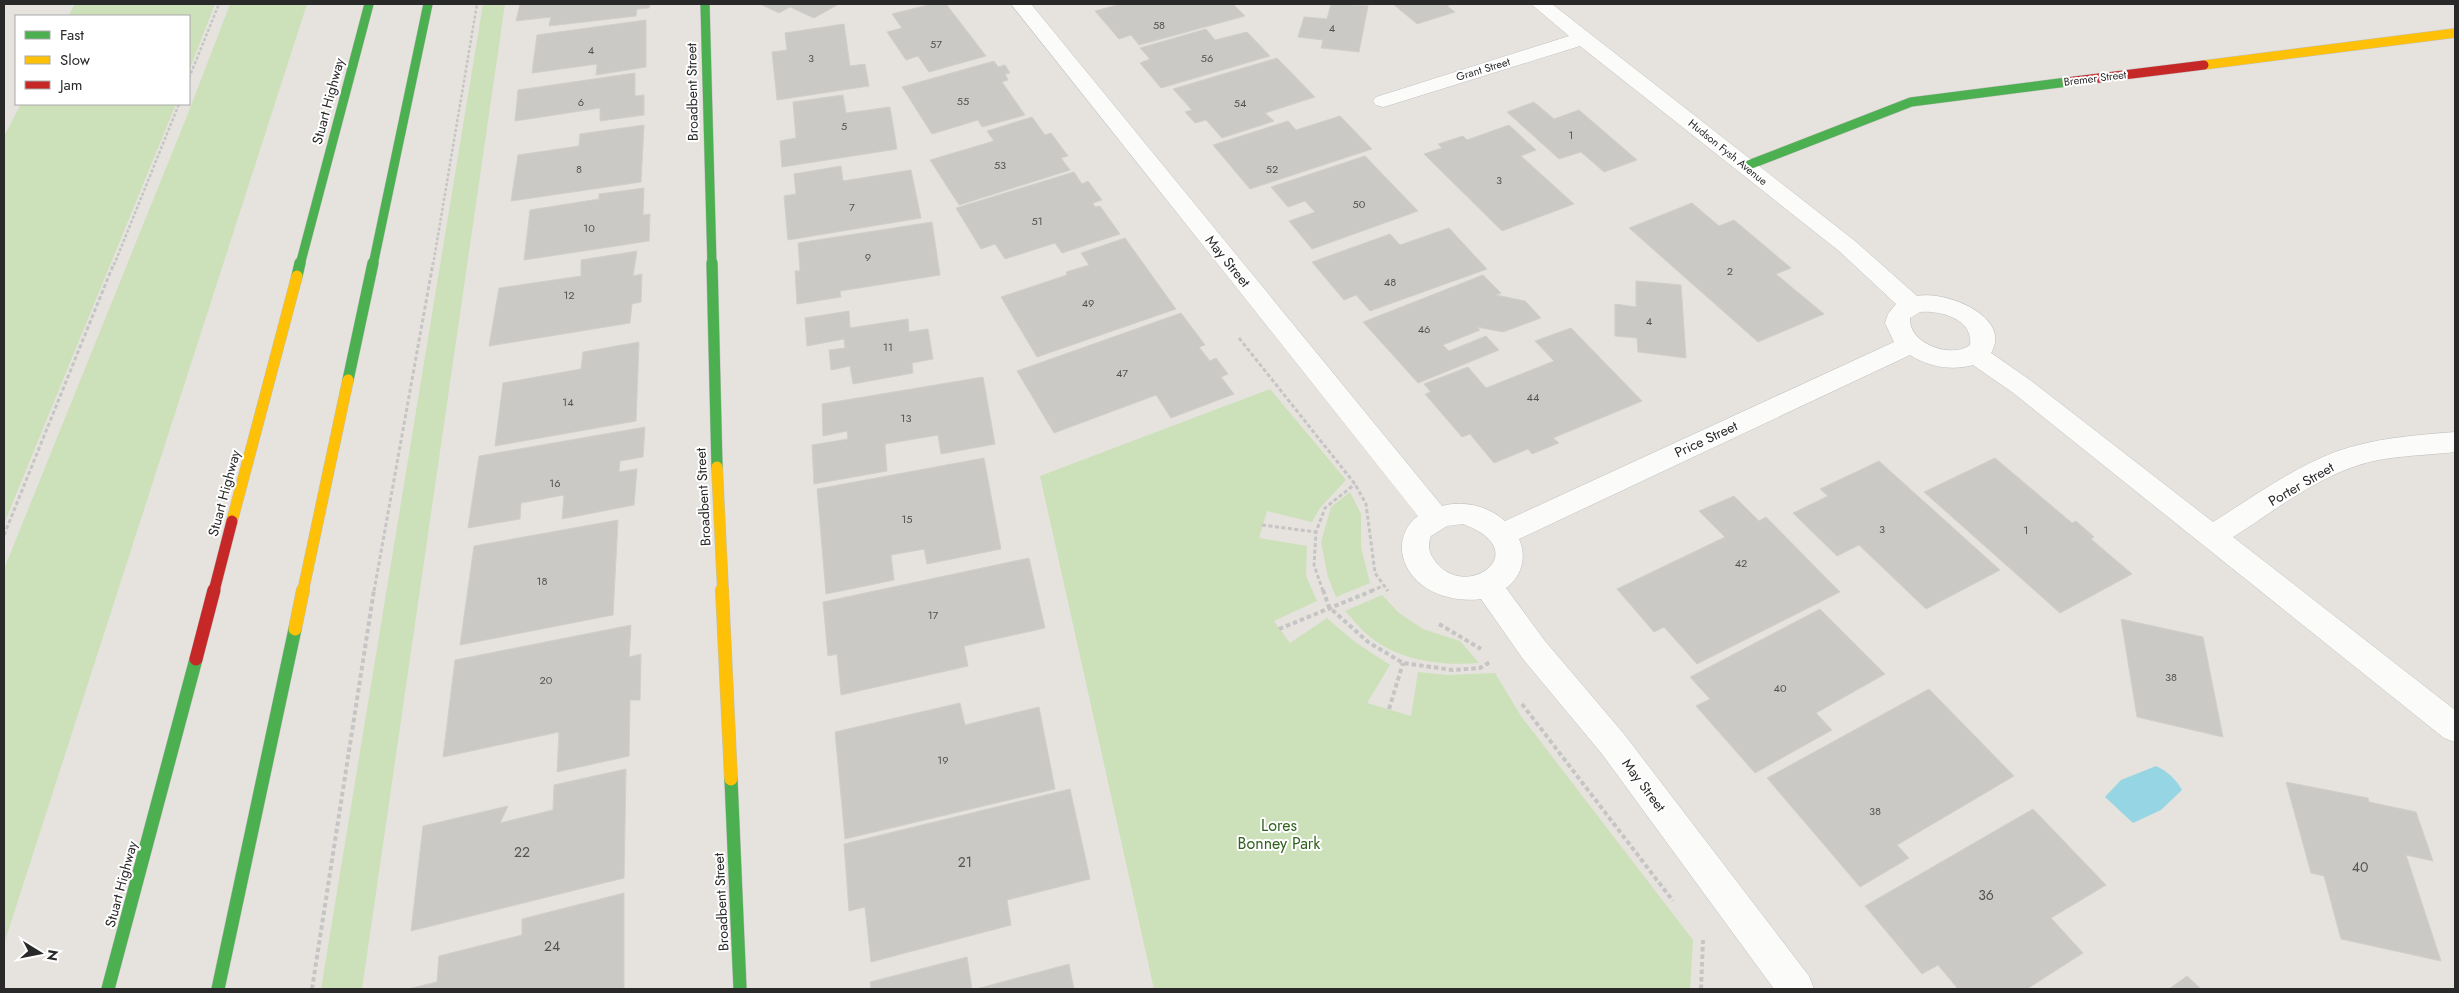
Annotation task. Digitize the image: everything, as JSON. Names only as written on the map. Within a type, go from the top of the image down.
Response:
[{"type":"main road","name":"Stuart Highway","points":[[108,989],[369,4]]},
{"type":"main road","points":[[218,989],[428,4]]},
{"type":"main road","name":"Broadbent Street","points":[[705,4],[716,449],[740,989]]},
{"type":"main road","name":"Bremer Street","points":[[1746,166],[1911,102],[2455,33]]},
{"type":"street","name":"May Street","points":[[1021,4],[1435,517]]},
{"type":"street","name":"Hudson Fysh Avenue","points":[[1540,4],[1879,273],[1912,305]]},
{"type":"street","name":"Grant Street","points":[[1383,101],[1584,38]]},
{"type":"street","points":[[1934,303],[1946,306],[1969,317],[1982,333],[1984,342],[1981,349],[1975,354],[1956,360],[1944,359],[1920,351],[1910,344],[1897,326],[1898,317],[1903,310],[1912,305],[1934,303]]},
{"type":"street","name":"Price Street","points":[[1503,534],[1910,344]]},
{"type":"street","points":[[1975,354],[2021,386],[2455,728]]},
{"type":"street","name":"Porter Street","points":[[2213,536],[2314,474],[2346,459],[2391,448],[2455,442]]},
{"type":"street","points":[[1464,513],[1478,516],[1492,523],[1503,534],[1509,545],[1511,557],[1508,568],[1500,578],[1488,585],[1473,589],[1456,588],[1440,582],[1427,574],[1418,562],[1415,549],[1417,537],[1423,525],[1435,517],[1464,513]]},
{"type":"street","name":"May Street","points":[[1488,585],[1534,650],[1613,744],[1796,989]]},
{"type":"path","points":[[190,76],[219,4]]},
{"type":"path","points":[[312,989],[374,591],[460,116],[477,4]]},
{"type":"path","points":[[4,535],[179,105]]},
{"type":"path","points":[[1234,332],[1354,484],[1366,504],[1375,573],[1382,586],[1389,592]]},
{"type":"path","points":[[1354,484],[1325,508],[1316,532],[1314,565],[1329,607],[1368,642],[1403,663],[1453,670],[1480,668],[1490,662]]},
{"type":"path","points":[[1262,524],[1316,532]]},
{"type":"path","points":[[1279,629],[1382,586]]},
{"type":"path","points":[[1436,622],[1479,647],[1496,670]]},
{"type":"path","points":[[1389,709],[1403,663]]},
{"type":"path","points":[[1520,701],[1674,902]]},
{"type":"path","points":[[1698,934],[1704,941],[1701,989]]},
{"type":"green space","points":[[75,4],[215,4],[190,68],[190,15],[69,15]]},
{"type":"green space","points":[[230,4],[307,4],[4,944],[4,569],[187,116]]},
{"type":"green space","points":[[483,4],[505,4],[362,989],[321,989]]},
{"type":"green space","points":[[20,105],[176,105],[4,524],[4,136]]},
{"type":"green space","name":"Lores Bonney Park","points":[[1270,389],[1346,480],[1320,508],[1312,522],[1267,511],[1259,538],[1307,546],[1306,576],[1317,601],[1274,621],[1290,643],[1327,618],[1355,642],[1390,665],[1367,703],[1411,716],[1418,672],[1448,675],[1495,673],[1521,716],[1693,940],[1690,989],[1154,989],[1040,476]]},
{"type":"green space","points":[[1350,492],[1361,514],[1361,547],[1370,583],[1336,597],[1328,577],[1321,542],[1331,507]]},
{"type":"green space","points":[[1382,595],[1399,613],[1423,629],[1460,641],[1479,663],[1450,664],[1421,660],[1394,651],[1381,644],[1366,633],[1345,611]]},
{"type":"water","points":[[2156,766],[2171,776],[2182,790],[2161,810],[2133,823],[2105,797],[2121,780]]},
{"type":"building","points":[[520,4],[650,4],[649,8],[637,9],[636,16],[549,26],[551,17],[516,21]]},
{"type":"building","points":[[760,4],[839,4],[814,18],[790,7],[779,13]]},
{"type":"building","points":[[932,4],[946,4],[986,56],[929,72],[918,56],[906,60],[887,32],[902,28],[892,14]]},
{"type":"building","points":[[1121,4],[1233,4],[1245,16],[1139,45],[1131,35],[1119,39],[1095,11]]},
{"type":"building","points":[[1331,4],[1368,6],[1359,52],[1321,48],[1323,40],[1298,37],[1304,17],[1327,19]]},
{"type":"building","points":[[1393,4],[1453,4],[1447,6],[1455,12],[1417,24]]},
{"type":"building","points":[[646,20],[646,67],[596,75],[597,64],[532,73],[537,35]]},
{"type":"building","points":[[844,24],[850,66],[865,64],[869,86],[777,100],[772,52],[787,50],[785,33]]},
{"type":"building","points":[[1206,29],[1215,40],[1247,32],[1270,56],[1161,88],[1140,63],[1150,59],[1140,48]]},
{"type":"building","points":[[1277,58],[1315,97],[1265,113],[1274,121],[1222,138],[1206,120],[1195,123],[1185,112],[1192,110],[1173,89]]},
{"type":"building","points":[[994,61],[998,67],[1005,65],[1010,73],[1005,74],[1008,80],[1002,82],[1025,115],[982,127],[978,120],[932,134],[902,87]]},
{"type":"building","points":[[635,73],[635,96],[644,95],[644,115],[600,121],[600,108],[515,121],[518,90]]},
{"type":"building","points":[[843,95],[846,113],[890,107],[897,149],[782,167],[780,141],[796,138],[793,102]]},
{"type":"building","points":[[1534,102],[1554,119],[1579,110],[1637,160],[1604,172],[1581,152],[1559,159],[1507,112]]},
{"type":"building","points":[[1340,116],[1372,149],[1250,189],[1213,145],[1288,121],[1296,130]]},
{"type":"building","points":[[1032,117],[1045,135],[1051,133],[1068,156],[1061,158],[1070,170],[959,205],[930,160],[994,141],[987,131]]},
{"type":"building","points":[[644,125],[641,182],[511,201],[518,155],[579,146],[580,134]]},
{"type":"building","points":[[1509,125],[1536,150],[1521,156],[1574,204],[1502,231],[1424,154],[1442,148],[1438,144],[1463,136],[1467,140]]},
{"type":"building","points":[[1365,156],[1418,211],[1312,249],[1289,221],[1315,212],[1305,201],[1288,207],[1271,187]]},
{"type":"building","points":[[841,166],[843,181],[911,170],[921,218],[788,240],[784,196],[796,194],[794,174]]},
{"type":"building","points":[[1074,172],[1082,184],[1088,181],[1102,200],[1093,203],[1095,207],[1100,206],[1120,234],[1062,253],[1055,243],[1005,259],[995,244],[981,249],[956,208]]},
{"type":"building","points":[[644,188],[643,215],[650,214],[649,241],[524,260],[530,210],[599,199],[599,194]]},
{"type":"building","points":[[1692,203],[1719,226],[1734,220],[1791,268],[1776,274],[1824,314],[1758,342],[1629,228]]},
{"type":"building","points":[[932,222],[940,275],[840,291],[841,297],[797,304],[795,271],[800,271],[798,243]]},
{"type":"building","points":[[1449,228],[1487,269],[1370,311],[1356,295],[1344,300],[1312,262],[1390,234],[1400,245]]},
{"type":"building","points":[[1125,238],[1176,309],[1037,357],[1001,297],[1067,275],[1066,272],[1089,265],[1081,253]]},
{"type":"building","points":[[637,251],[633,276],[642,274],[641,302],[632,304],[630,323],[489,346],[499,288],[581,276],[581,260]]},
{"type":"building","points":[[1483,275],[1501,293],[1496,295],[1525,301],[1541,318],[1503,332],[1477,327],[1480,330],[1443,345],[1449,351],[1486,336],[1499,350],[1418,383],[1363,322]]},
{"type":"building","points":[[1636,281],[1681,285],[1686,358],[1638,352],[1637,338],[1615,336],[1615,304],[1636,307]]},
{"type":"building","points":[[849,311],[850,328],[908,319],[909,332],[928,329],[933,359],[912,363],[913,373],[853,384],[850,366],[831,370],[829,350],[845,348],[844,339],[807,346],[805,318]]},
{"type":"building","points":[[1181,313],[1205,345],[1199,347],[1210,361],[1216,358],[1228,374],[1221,377],[1234,394],[1171,418],[1156,395],[1054,433],[1017,371]]},
{"type":"building","points":[[1571,328],[1642,401],[1553,438],[1559,443],[1532,454],[1528,449],[1494,463],[1470,434],[1462,437],[1425,394],[1431,392],[1424,384],[1468,367],[1486,388],[1554,361],[1535,341]]},
{"type":"building","points":[[639,342],[636,421],[495,446],[503,383],[581,369],[583,352]]},
{"type":"building","points":[[983,377],[995,444],[941,454],[938,435],[885,444],[887,471],[814,484],[812,445],[848,439],[847,431],[823,436],[822,404]]},
{"type":"building","points":[[645,427],[643,457],[620,461],[619,472],[637,469],[634,505],[562,519],[564,495],[521,503],[520,519],[468,528],[479,456]]},
{"type":"building","points":[[984,458],[1001,549],[927,564],[924,549],[891,555],[894,580],[826,594],[817,489]]},
{"type":"building","points":[[1995,458],[2072,523],[2076,521],[2094,537],[2091,539],[2132,574],[2060,613],[1924,492]]},
{"type":"building","points":[[1879,461],[2000,570],[1926,609],[1859,545],[1837,556],[1793,513],[1828,496],[1820,489]]},
{"type":"building","points":[[1734,496],[1759,521],[1766,517],[1840,592],[1697,664],[1664,627],[1654,632],[1617,589],[1725,537],[1699,511]]},
{"type":"building","points":[[618,520],[613,615],[460,645],[474,546]]},
{"type":"building","points":[[1029,558],[1045,628],[964,646],[968,666],[841,695],[837,654],[828,656],[823,602]]},
{"type":"building","points":[[1820,609],[1885,674],[1816,713],[1832,730],[1755,773],[1696,706],[1710,699],[1690,677]]},
{"type":"building","points":[[2121,619],[2203,637],[2223,737],[2137,717]]},
{"type":"building","points":[[631,625],[629,657],[641,654],[640,700],[630,700],[629,756],[557,772],[559,732],[443,757],[455,660]]},
{"type":"building","points":[[1929,689],[2014,776],[1897,845],[1909,858],[1860,887],[1767,778]]},
{"type":"building","points":[[960,703],[965,725],[1039,707],[1055,789],[845,839],[835,732]]},
{"type":"building","points":[[626,769],[624,878],[411,931],[423,826],[508,806],[500,823],[553,810],[554,785]]},
{"type":"building","points":[[2286,782],[2368,798],[2369,802],[2416,812],[2433,861],[2406,855],[2441,961],[2341,939],[2324,876],[2311,873]]},
{"type":"building","points":[[1070,789],[1090,879],[1007,900],[1011,925],[871,962],[865,907],[849,911],[844,844]]},
{"type":"building","points":[[2033,809],[2106,885],[2051,918],[2083,953],[2027,989],[1958,989],[1938,965],[1922,974],[1865,906]]},
{"type":"building","points":[[624,893],[624,989],[408,989],[437,982],[439,956],[522,935],[522,919]]},
{"type":"building","points":[[967,957],[972,989],[871,989],[870,982]]},
{"type":"building","points":[[1069,964],[1074,989],[976,989]]},
{"type":"building","points":[[2187,976],[2201,989],[2169,989]]},
{"type":"traffic: fast","points":[[297,276],[369,4]]},
{"type":"traffic: fast","points":[[348,380],[428,4]]},
{"type":"traffic: fast","points":[[705,4],[717,467]]},
{"type":"traffic: fast","points":[[1746,166],[1911,102],[2067,82]]},
{"type":"traffic: fast","points":[[218,989],[295,629]]},
{"type":"traffic: fast","points":[[108,989],[196,659]]},
{"type":"traffic: fast","points":[[731,779],[740,989]]},
{"type":"traffic: slow","points":[[2204,65],[2455,33]]},
{"type":"traffic: slow","points":[[232,521],[297,276]]},
{"type":"traffic: slow","points":[[295,629],[348,380]]},
{"type":"traffic: slow","points":[[717,467],[731,779]]},
{"type":"traffic: jam","points":[[2067,82],[2204,65]]},
{"type":"traffic: jam","points":[[196,659],[232,521]]}]
